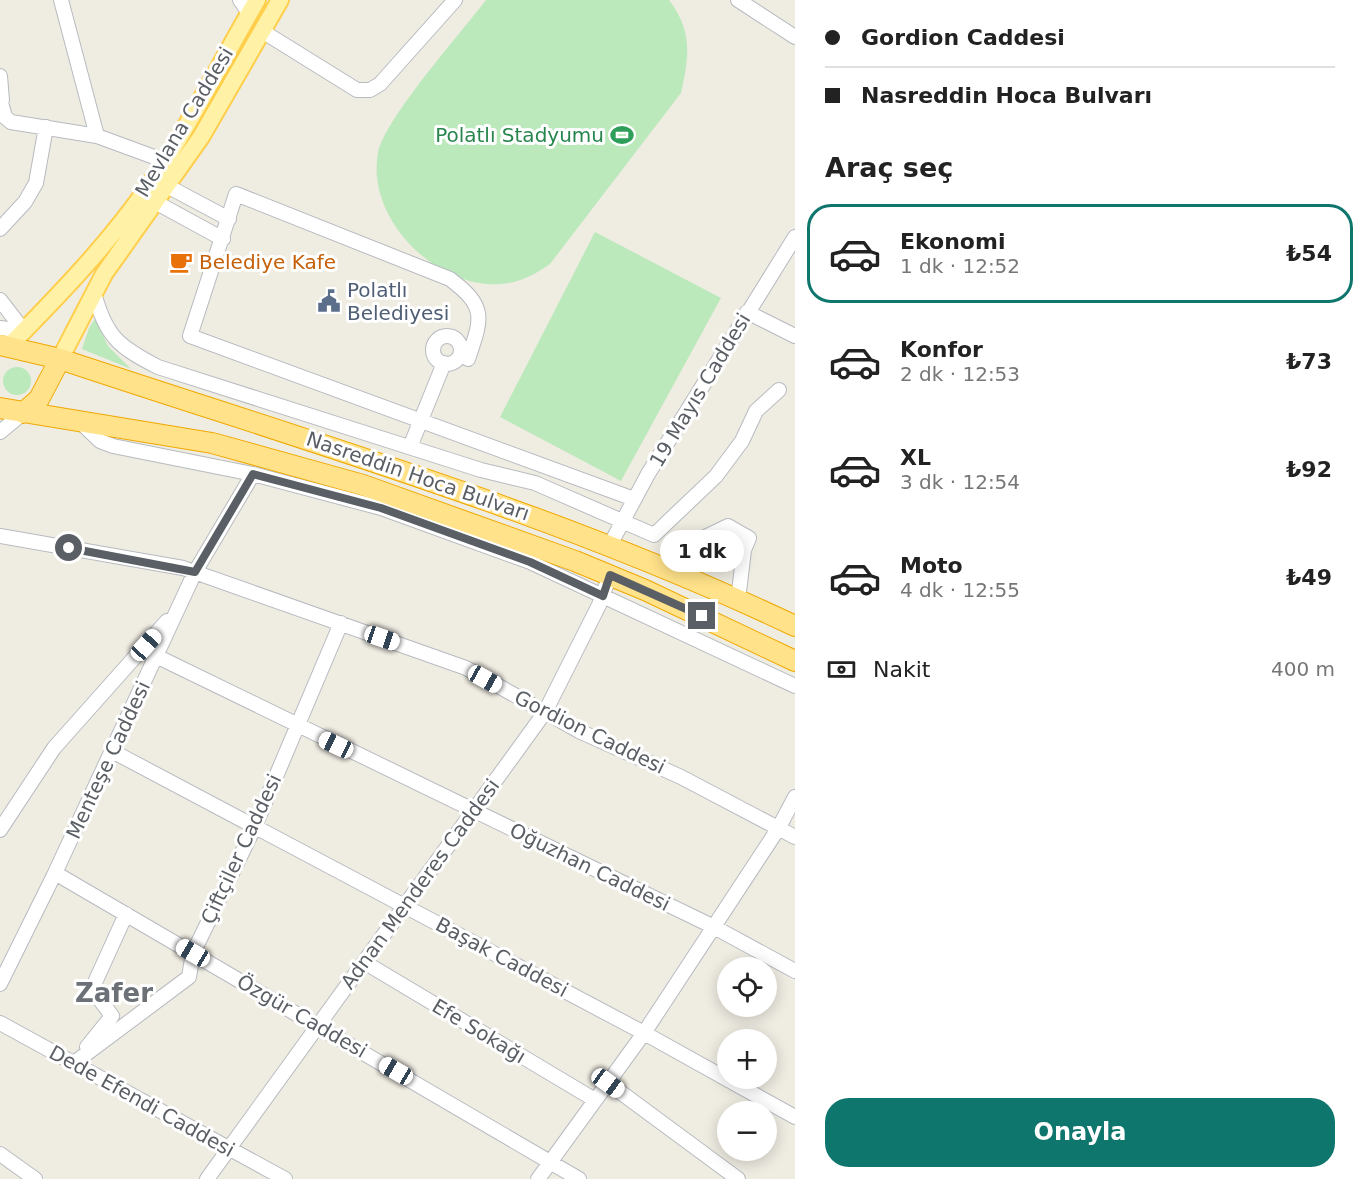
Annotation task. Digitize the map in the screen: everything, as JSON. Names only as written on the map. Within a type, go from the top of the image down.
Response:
[{"type":"highway","name":"Nasreddin Hoca Bulvarı","points":[[2,343],[60,359],[515,509],[610,545],[795,626]]},
{"type":"highway","points":[[23,413],[39,399],[60,359]]},
{"type":"highway","name":"Nasreddin Hoca Bulvarı","points":[[2,409],[212,443],[318,471],[442,511],[610,575],[795,661]]},
{"type":"main road","name":"Mevlana Caddesi","points":[[60,359],[114,259],[169,187],[201,137],[280,0]]},
{"type":"main road","name":"Mevlana Caddesi","points":[[2,343],[24,331],[83,269],[117,228],[165,161],[249,4]]},
{"type":"street","points":[[61,0],[97,136]]},
{"type":"street","points":[[262,31],[357,90],[365,91],[380,84],[455,0]]},
{"type":"street","points":[[738,0],[795,37]]},
{"type":"street","points":[[0,76],[2,122],[97,136],[165,161]]},
{"type":"street","points":[[0,229],[25,202],[36,183],[46,127]]},
{"type":"street","points":[[169,187],[229,219]]},
{"type":"street","points":[[469,359],[480,324],[480,314],[475,300],[450,279],[236,194],[190,336],[634,499]]},
{"type":"street","points":[[157,203],[223,239]]},
{"type":"street","name":"19 Mayıs Caddesi","points":[[610,545],[634,499],[795,237]]},
{"type":"street","points":[[94,293],[106,328],[117,343],[158,368],[481,470],[535,483],[654,535],[716,476],[742,441],[756,411],[779,390]]},
{"type":"street","points":[[0,300],[24,331]]},
{"type":"street","points":[[747,312],[795,336]]},
{"type":"street","points":[[447,336],[455,339],[469,359],[444,363],[434,355],[434,346],[439,339],[447,336]]},
{"type":"street","points":[[410,447],[444,363]]},
{"type":"street","points":[[0,432],[23,413]]},
{"type":"street","points":[[78,420],[100,441],[113,446],[253,474],[381,508],[530,562],[795,686]]},
{"type":"street","points":[[365,458],[372,435]]},
{"type":"street","name":"Menteşe Caddesi","points":[[0,984],[55,873],[195,572],[253,474]]},
{"type":"street","points":[[695,542],[728,526],[749,538],[744,550],[738,600]]},
{"type":"street","name":"Gordion Caddesi","points":[[0,536],[195,572],[466,668],[579,731],[681,777],[795,837]]},
{"type":"street","name":"Adnan Menderes Caddesi","points":[[207,1179],[545,712],[603,596],[610,575]]},
{"type":"street","points":[[0,830],[54,748],[177,611]]},
{"type":"street","name":"Çiftçiler Caddesi","points":[[74,1063],[189,977],[193,953],[255,826],[341,624]]},
{"type":"street","name":"Oğuzhan Caddesi","points":[[156,656],[714,927],[795,972]]},
{"type":"street","name":"Başak Caddesi","points":[[112,751],[644,1033],[795,1117]]},
{"type":"street","points":[[538,1179],[644,1033],[778,829],[795,797]]},
{"type":"street","name":"Özgür Caddesi","points":[[55,873],[579,1179]]},
{"type":"street","points":[[74,1063],[112,1016],[92,989],[126,914]]},
{"type":"street","name":"Efe Sokağı","points":[[364,962],[595,1101]]},
{"type":"street","name":"Dede Efendi Caddesi","points":[[0,1023],[285,1179]]},
{"type":"street","points":[[608,1083],[738,1179]]},
{"type":"street","points":[[0,1154],[35,1179]]},
{"type":"green space","name":"Polatlı Stadyumu","points":[[486,0],[669,0],[682,23],[687,56],[681,93],[550,264],[520,280],[484,284],[458,277],[435,265],[413,248],[396,227],[384,204],[377,179],[378,153],[394,119]]},
{"type":"green space","points":[[595,232],[721,298],[621,481],[500,417]]},
{"type":"green space","points":[[95,319],[108,346],[131,369],[82,349],[89,328]]},
{"type":"green space","points":[[17,367],[27,371],[31,381],[27,391],[17,395],[7,391],[3,381],[7,371]]},
{"type":"place","name":"Polatlı Stadyumu","points":[[622,135]]},
{"type":"place","name":"Belediye Kafe","points":[[181,262]]},
{"type":"place","name":"Polatlı Belediyesi","points":[[329,301]]},
{"type":"district","name":"Zafer","points":[[114,993]]},
{"type":"route","points":[[69,548],[195,572],[253,474],[381,508],[530,562],[603,596],[610,575],[702,616]]}]
